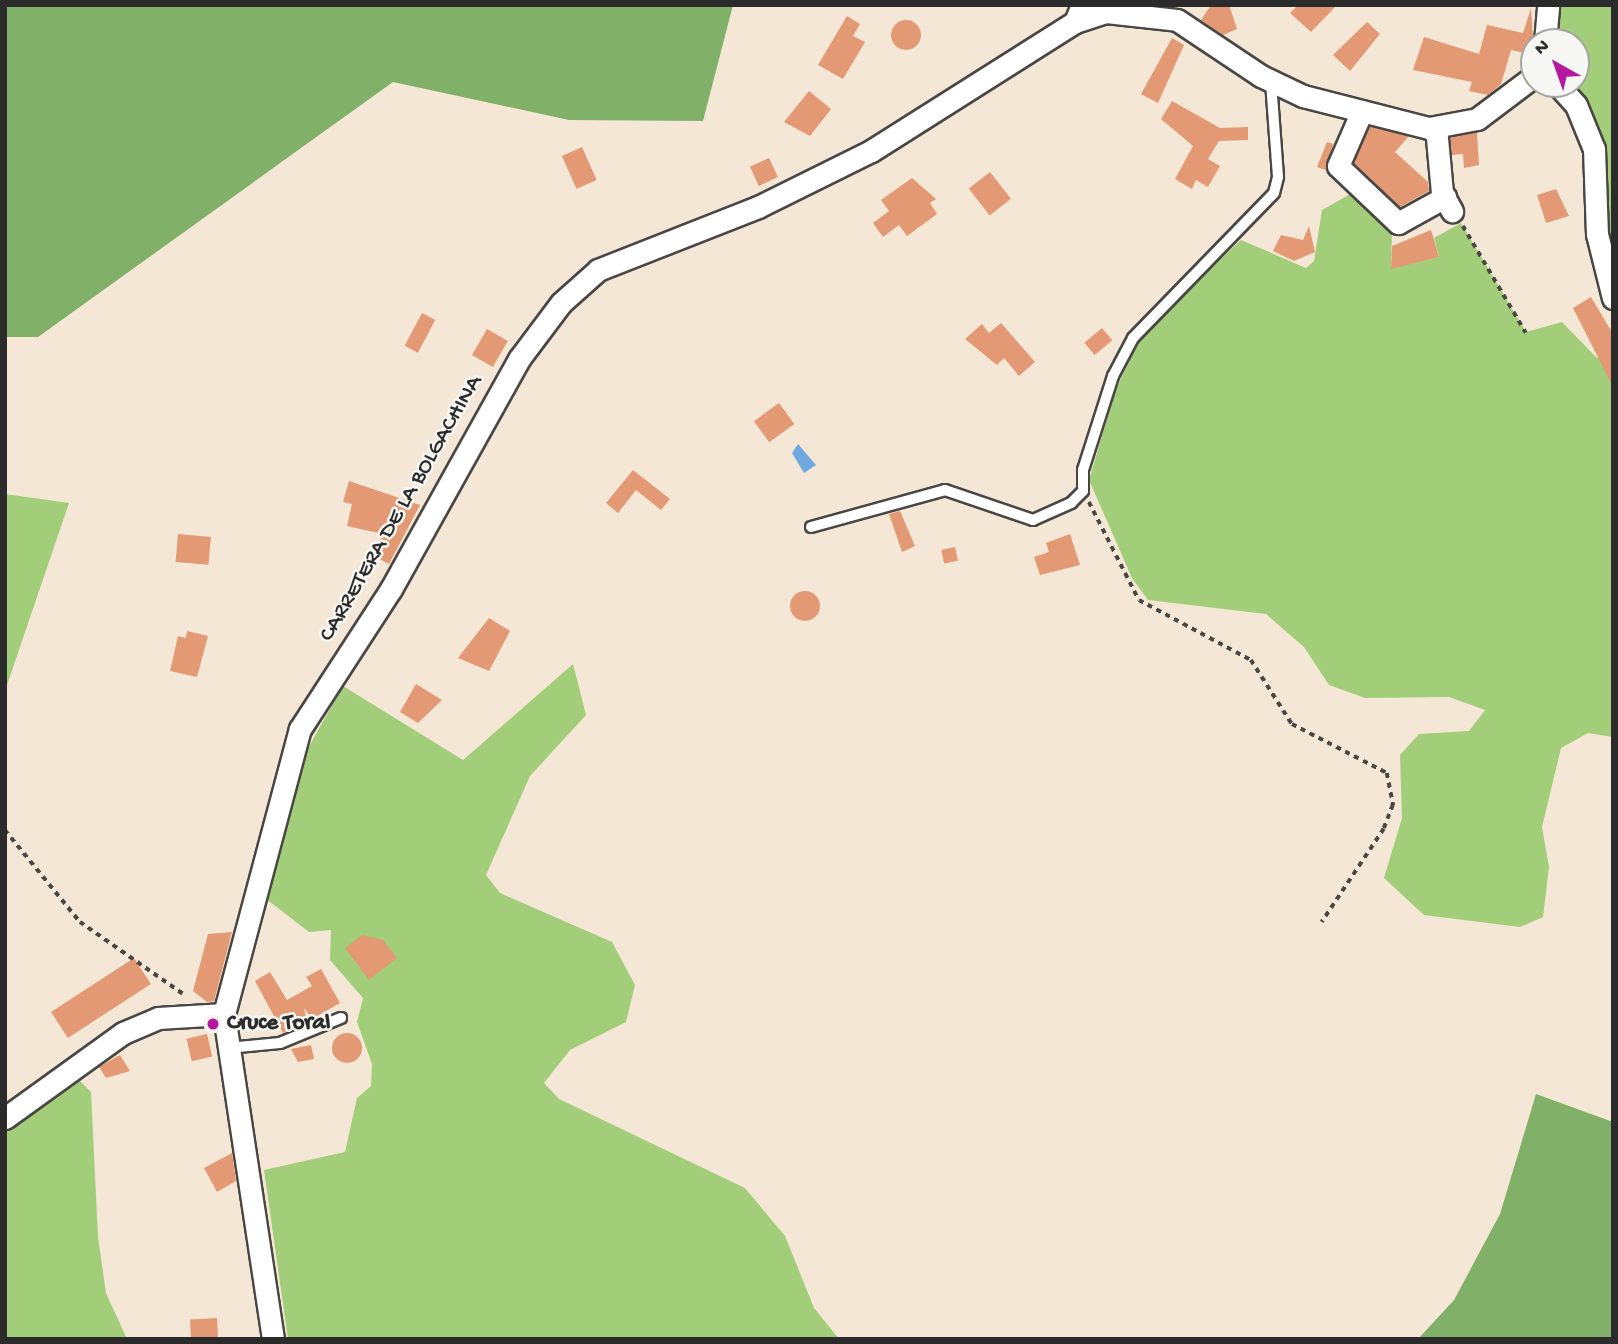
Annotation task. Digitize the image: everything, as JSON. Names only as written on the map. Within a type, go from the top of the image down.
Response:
[{"type":"street","points":[[1546,28],[1548,5]]},
{"type":"street","points":[[1079,14],[1175,12],[1271,81],[1362,111],[1436,127],[1477,119],[1520,87]]},
{"type":"street","name":"CARRETERA DE LA BOLGACHINA","points":[[273,1339],[225,1014],[300,729],[391,589],[519,359],[561,303],[598,270],[758,206],[871,151],[1079,14]]},
{"type":"street","points":[[1570,98],[1576,105],[1594,149],[1597,234],[1613,298]]},
{"type":"street","points":[[1362,111],[1338,166],[1398,223],[1448,204],[1436,127]]},
{"type":"street","points":[[5,1118],[122,1033],[158,1018],[225,1014]]},
{"type":"lane","points":[[811,527],[945,490],[1033,520],[1056,515],[1083,491],[1083,470],[1113,376],[1133,338],[1274,193],[1278,177],[1271,81]]},
{"type":"lane","points":[[228,1048],[280,1043],[341,1018]]},
{"type":"path","points":[[1448,204],[1526,333]]},
{"type":"path","points":[[1083,491],[1139,600],[1251,660],[1292,724],[1387,773],[1393,805],[1384,829],[1322,922]]},
{"type":"path","points":[[5,830],[80,922],[158,972],[199,1015]]},
{"type":"green space","points":[[5,5],[733,5],[703,121],[569,120],[393,82],[38,337],[5,337]]},
{"type":"green space","points":[[1548,5],[1613,5],[1613,298],[1598,185],[1563,98],[1590,98],[1590,28],[1546,28]]},
{"type":"green space","points":[[1354,192],[1392,230],[1391,268],[1439,257],[1434,238],[1461,223],[1526,332],[1562,322],[1597,358],[1613,349],[1613,737],[1588,733],[1561,748],[1542,827],[1549,867],[1543,917],[1520,927],[1424,915],[1384,878],[1402,818],[1400,755],[1419,734],[1469,731],[1485,710],[1449,697],[1365,698],[1329,685],[1304,647],[1266,614],[1148,600],[1132,578],[1089,480],[1116,389],[1139,341],[1165,311],[1241,240],[1306,268],[1314,261],[1322,210]]},
{"type":"green space","points":[[5,494],[69,503],[5,691]]},
{"type":"green space","points":[[573,664],[586,715],[530,776],[486,875],[500,893],[612,942],[635,985],[626,1022],[570,1050],[544,1083],[559,1099],[745,1188],[785,1236],[814,1308],[839,1339],[288,1339],[264,1170],[345,1152],[357,1098],[371,1086],[372,1064],[357,1022],[363,998],[330,960],[331,930],[309,932],[265,898],[299,764],[343,686],[463,760]]},
{"type":"green space","points":[[73,1074],[91,1092],[98,1237],[106,1293],[127,1339],[5,1339],[5,1128]]},
{"type":"green space","points":[[1536,1094],[1613,1122],[1613,1339],[1418,1339],[1454,1300],[1500,1214]]},
{"type":"water","points":[[798,444],[816,465],[804,473],[792,453]]},
{"type":"building","points":[[1211,5],[1229,5],[1237,29],[1223,35],[1201,20]]},
{"type":"building","points":[[1298,5],[1337,5],[1311,32],[1290,13]]},
{"type":"building","points":[[1531,8],[1532,28],[1525,28]]},
{"type":"building","points":[[847,16],[860,24],[853,36],[865,42],[843,79],[818,65]]},
{"type":"building","points":[[906,20],[912,21],[920,29],[920,41],[912,49],[906,50],[900,49],[892,41],[891,35],[892,29],[900,21]]},
{"type":"building","points":[[1367,22],[1380,34],[1350,71],[1333,55]]},
{"type":"building","points":[[1487,25],[1520,32],[1520,52],[1511,50],[1501,84],[1488,95],[1469,91],[1472,82],[1413,70],[1424,37],[1479,54]]},
{"type":"building","points":[[1172,38],[1184,45],[1158,103],[1141,94]]},
{"type":"building","points":[[809,91],[831,109],[810,136],[784,122]]},
{"type":"building","points":[[1172,101],[1220,128],[1248,127],[1248,140],[1219,141],[1208,159],[1220,166],[1208,187],[1196,180],[1192,189],[1175,179],[1193,146],[1161,119]]},
{"type":"building","points":[[1370,126],[1409,136],[1395,152],[1428,182],[1429,191],[1400,207],[1354,163]]},
{"type":"building","points":[[1477,132],[1479,165],[1464,168],[1463,154],[1452,155],[1450,137]]},
{"type":"building","points":[[1327,142],[1333,144],[1326,170],[1317,167]]},
{"type":"building","points":[[582,147],[597,180],[577,189],[562,156]]},
{"type":"building","points":[[769,158],[778,177],[759,186],[750,167]]},
{"type":"building","points":[[990,172],[1011,199],[990,215],[969,189]]},
{"type":"building","points":[[912,178],[936,199],[930,203],[937,214],[907,236],[899,225],[883,237],[873,223],[889,211],[881,200]]},
{"type":"building","points":[[1556,189],[1569,216],[1546,223],[1537,195]]},
{"type":"building","points":[[1309,226],[1315,252],[1294,261],[1273,251],[1281,235],[1303,240]]},
{"type":"building","points":[[1431,230],[1439,257],[1391,269],[1392,246]]},
{"type":"building","points":[[1591,297],[1613,334],[1613,387],[1573,308]]},
{"type":"building","points":[[422,313],[435,320],[418,353],[405,346]]},
{"type":"building","points":[[1001,323],[1035,362],[1019,376],[1004,358],[997,365],[965,339],[982,324],[989,333]]},
{"type":"building","points":[[1102,328],[1112,340],[1095,355],[1084,343]]},
{"type":"building","points":[[487,329],[508,341],[493,367],[472,355]]},
{"type":"building","points":[[779,403],[794,424],[769,442],[754,421]]},
{"type":"building","points":[[633,470],[670,499],[661,510],[636,490],[618,513],[606,503]]},
{"type":"building","points":[[349,481],[420,505],[389,564],[372,555],[383,534],[347,526],[352,504],[343,502]]},
{"type":"building","points":[[900,511],[915,546],[902,552],[889,514]]},
{"type":"building","points":[[178,534],[211,537],[208,565],[176,562]]},
{"type":"building","points":[[1070,534],[1080,565],[1040,575],[1034,557],[1049,552],[1046,543]]},
{"type":"building","points":[[955,547],[958,561],[944,564],[941,550]]},
{"type":"building","points":[[805,591],[816,595],[820,606],[816,617],[805,621],[794,617],[790,606],[794,595]]},
{"type":"building","points":[[489,618],[510,631],[489,671],[458,658]]},
{"type":"building","points":[[187,631],[208,636],[197,677],[170,671],[178,636],[186,638]]},
{"type":"building","points":[[416,684],[442,700],[418,723],[400,712]]},
{"type":"building","points":[[232,932],[214,1001],[207,1002],[193,991],[208,934]]},
{"type":"building","points":[[362,935],[383,940],[397,958],[369,980],[345,948]]},
{"type":"building","points":[[134,958],[151,984],[68,1038],[51,1012]]},
{"type":"building","points":[[321,969],[340,1003],[312,1019],[304,1008],[307,1021],[283,1033],[255,981],[270,972],[287,1000],[312,986],[306,977]]},
{"type":"building","points":[[347,1033],[353,1034],[361,1042],[361,1054],[353,1062],[347,1063],[341,1062],[333,1054],[332,1048],[333,1042],[341,1034]]},
{"type":"building","points":[[207,1034],[212,1056],[192,1061],[187,1039]]},
{"type":"building","points":[[311,1045],[314,1059],[298,1062],[291,1049]]},
{"type":"building","points":[[120,1055],[130,1071],[106,1078],[99,1067]]},
{"type":"building","points":[[232,1153],[236,1181],[217,1192],[204,1168]]},
{"type":"building","points":[[217,1318],[218,1339],[191,1339],[190,1319]]},
{"type":"place","name":"Cruce Toral","points":[[213,1024]]}]
